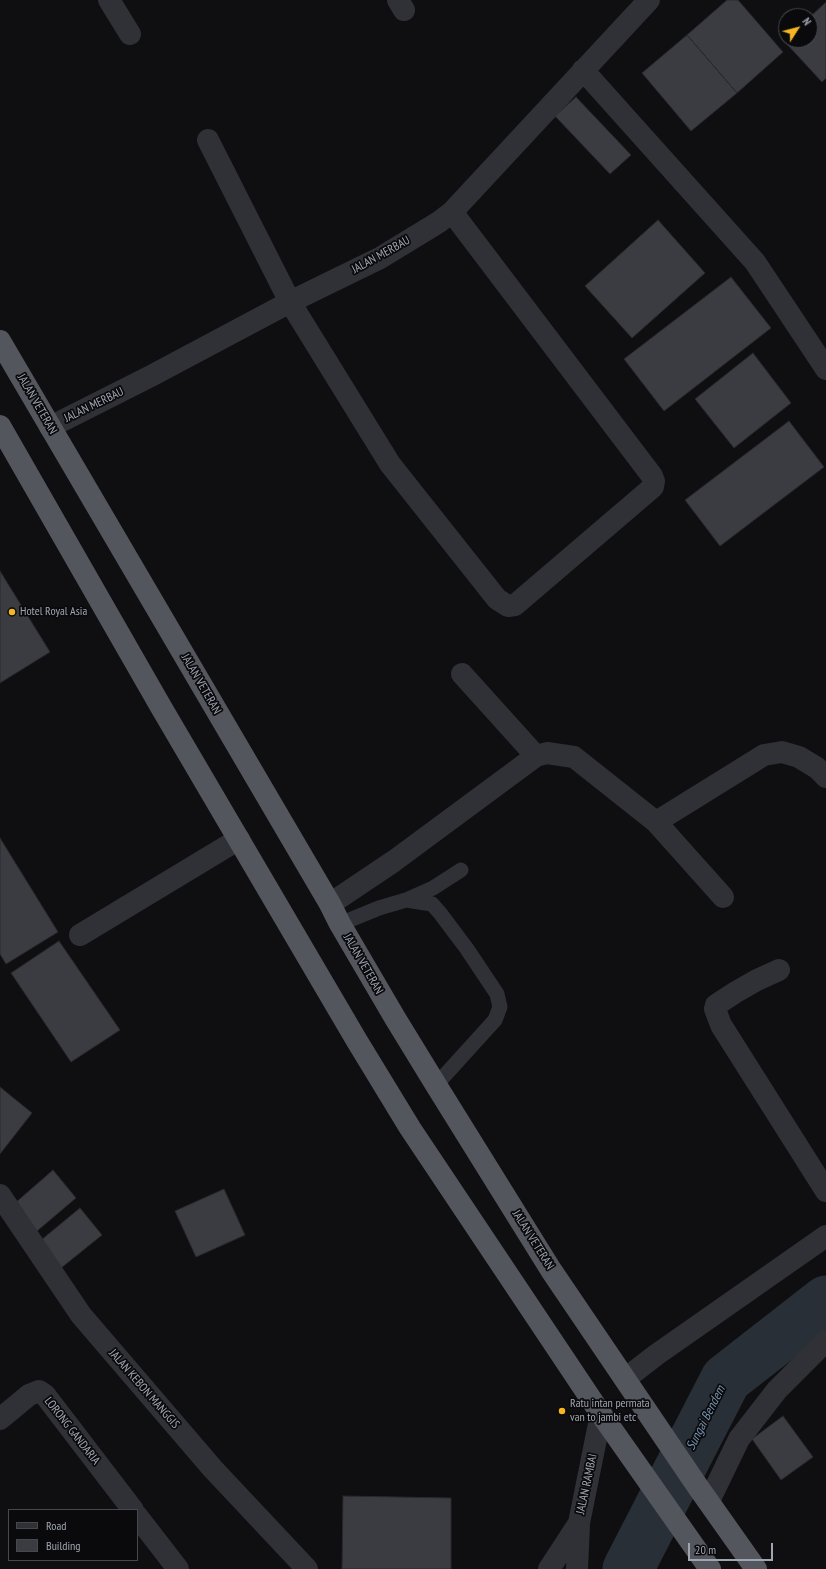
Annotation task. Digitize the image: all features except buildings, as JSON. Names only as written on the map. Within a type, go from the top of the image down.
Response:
[{"type":"highway","name":"JALAN VETERAN","points":[[0,341],[330,904],[340,924],[436,1085],[551,1270],[756,1569]]},
{"type":"highway","points":[[0,426],[239,839],[357,1041],[410,1128],[602,1414],[710,1569]]},
{"type":"street","points":[[109,0],[130,34]]},
{"type":"street","name":"JALAN MERBAU","points":[[50,427],[151,376],[290,302],[380,258],[452,212],[649,0]]},
{"type":"street","points":[[583,70],[755,262],[826,369]]},
{"type":"street","points":[[208,140],[290,302],[390,464],[498,599],[508,606],[515,605],[653,487],[654,481],[648,470],[452,212]]},
{"type":"street","points":[[462,674],[536,756]]},
{"type":"street","points":[[656,822],[764,756],[782,752],[799,757],[818,768],[826,777]]},
{"type":"street","points":[[330,904],[394,861],[536,756],[547,753],[574,757],[656,822],[723,897]]},
{"type":"street","points":[[80,935],[239,839]]},
{"type":"street","points":[[779,970],[756,980],[716,1004],[715,1009],[721,1024],[826,1192]]},
{"type":"street","name":"JALAN KEBON MANGGIS","points":[[0,1195],[81,1315],[213,1469],[307,1569]]},
{"type":"street","points":[[625,1380],[656,1355],[826,1236]]},
{"type":"street","points":[[704,1494],[739,1439],[778,1390],[826,1341]]},
{"type":"street","name":"LORONG GANDARIA","points":[[0,1420],[29,1395],[39,1391],[45,1395],[132,1509]]},
{"type":"street","name":"JALAN RAMBAI","points":[[549,1569],[579,1523],[602,1414]]},
{"type":"street","points":[[138,1517],[178,1569]]},
{"type":"street","points":[[577,1569],[579,1523]]},
{"type":"lane","points":[[340,924],[434,888],[461,870]]},
{"type":"lane","points":[[406,900],[432,904],[440,913],[497,994],[500,1007],[495,1020],[436,1085]]},
{"type":"waterway","name":"Sungai Bendem","points":[[628,1569],[726,1379],[826,1301]]},
{"type":"place","name":"Hotel Royal Asia","points":[[12,612]]},
{"type":"place","name":"Ratu intan permata van to jambi etc","points":[[562,1411]]}]
